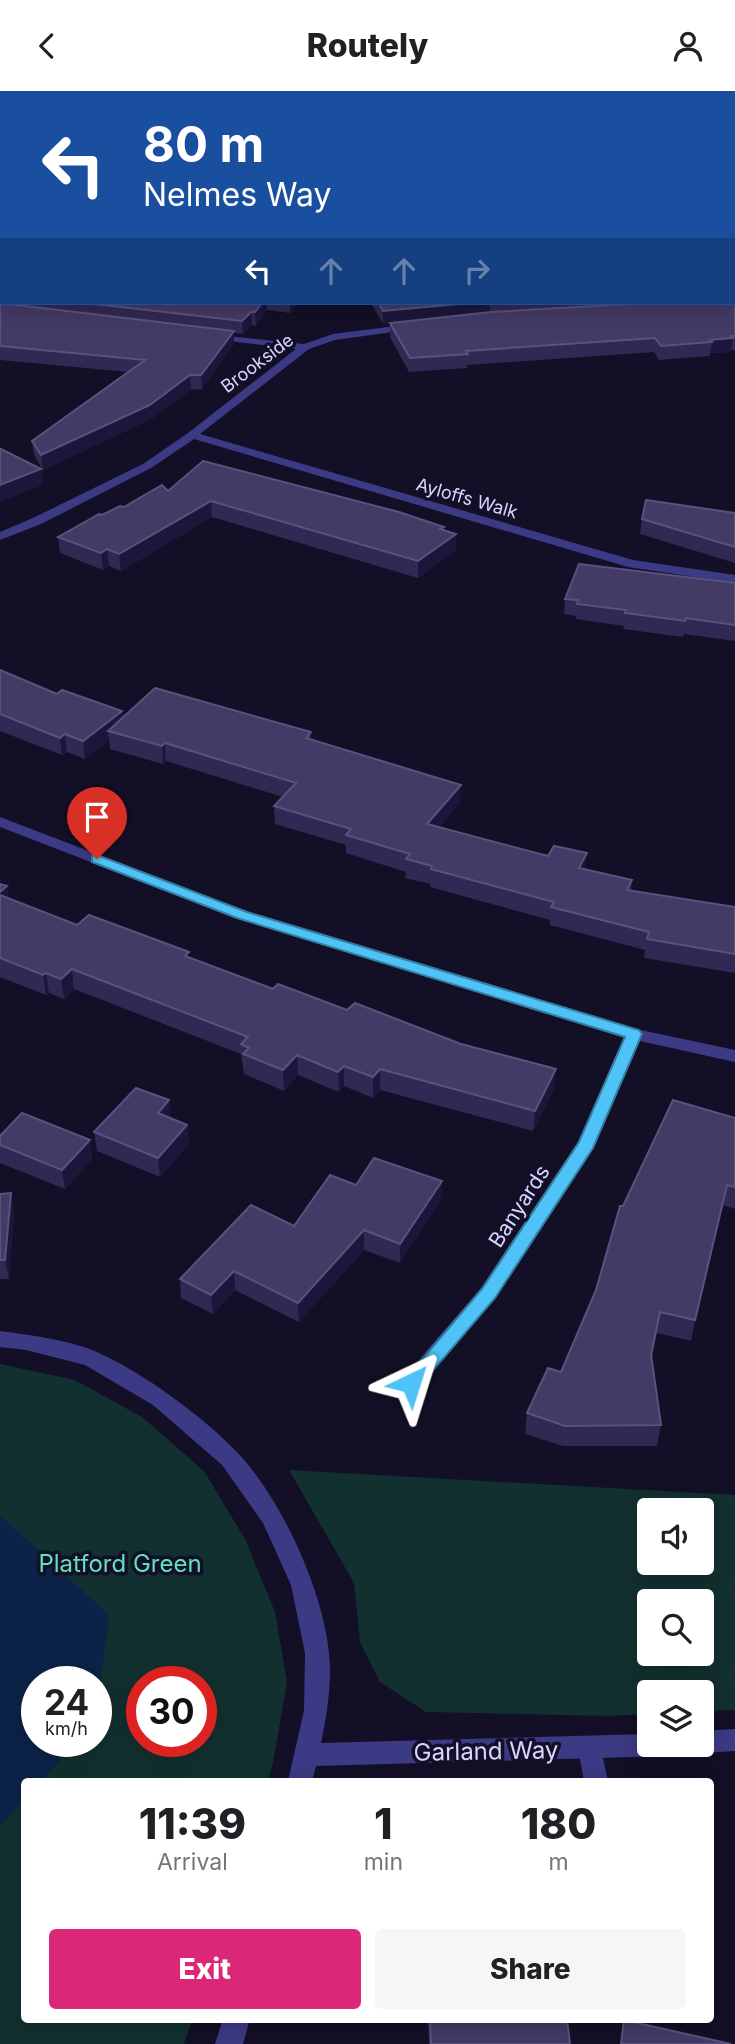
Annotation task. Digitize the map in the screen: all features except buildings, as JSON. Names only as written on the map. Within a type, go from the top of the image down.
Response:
[{"type":"street","name":"Brookside","points":[[0,535],[37,521],[147,466],[192,435],[305,347],[333,337],[422,326]]},
{"type":"street","points":[[194,334],[305,347]]},
{"type":"street","name":"Ayloffs Walk","points":[[192,435],[632,564],[735,579]]},
{"type":"street","points":[[0,822],[242,915],[634,1034],[735,1056]]},
{"type":"street","name":"Banyards","points":[[411,1383],[488,1293],[587,1143],[634,1034]]},
{"type":"street","points":[[0,1339],[26,1342],[91,1358],[160,1399],[230,1459],[272,1518],[302,1585],[317,1653],[316,1711],[301,1778]]},
{"type":"street","points":[[714,1741],[735,1740]]},
{"type":"street","name":"Garland Way","points":[[305,1755],[637,1746]]},
{"type":"street","points":[[590,1748],[595,1778]]},
{"type":"street","points":[[229,2044],[236,2023]]},
{"type":"green space","name":"Platford Green","points":[[0,1364],[75,1380],[142,1417],[204,1471],[245,1539],[275,1612],[287,1682],[269,1778],[21,1778],[21,2023],[191,2023],[184,2044],[0,2044]]},
{"type":"green space","points":[[289,1470],[735,1495],[735,1710],[714,1711],[714,1680],[637,1680],[637,1715],[426,1712],[380,1682],[360,1642],[354,1583]]},
{"type":"water","points":[[0,1515],[109,1615],[103,1666],[21,1666],[21,1757],[63,1757],[44,1778],[21,1778],[21,1802],[0,1826]]},
{"type":"route","points":[[97,859],[242,915],[634,1034],[587,1143],[488,1293],[411,1383]]}]
